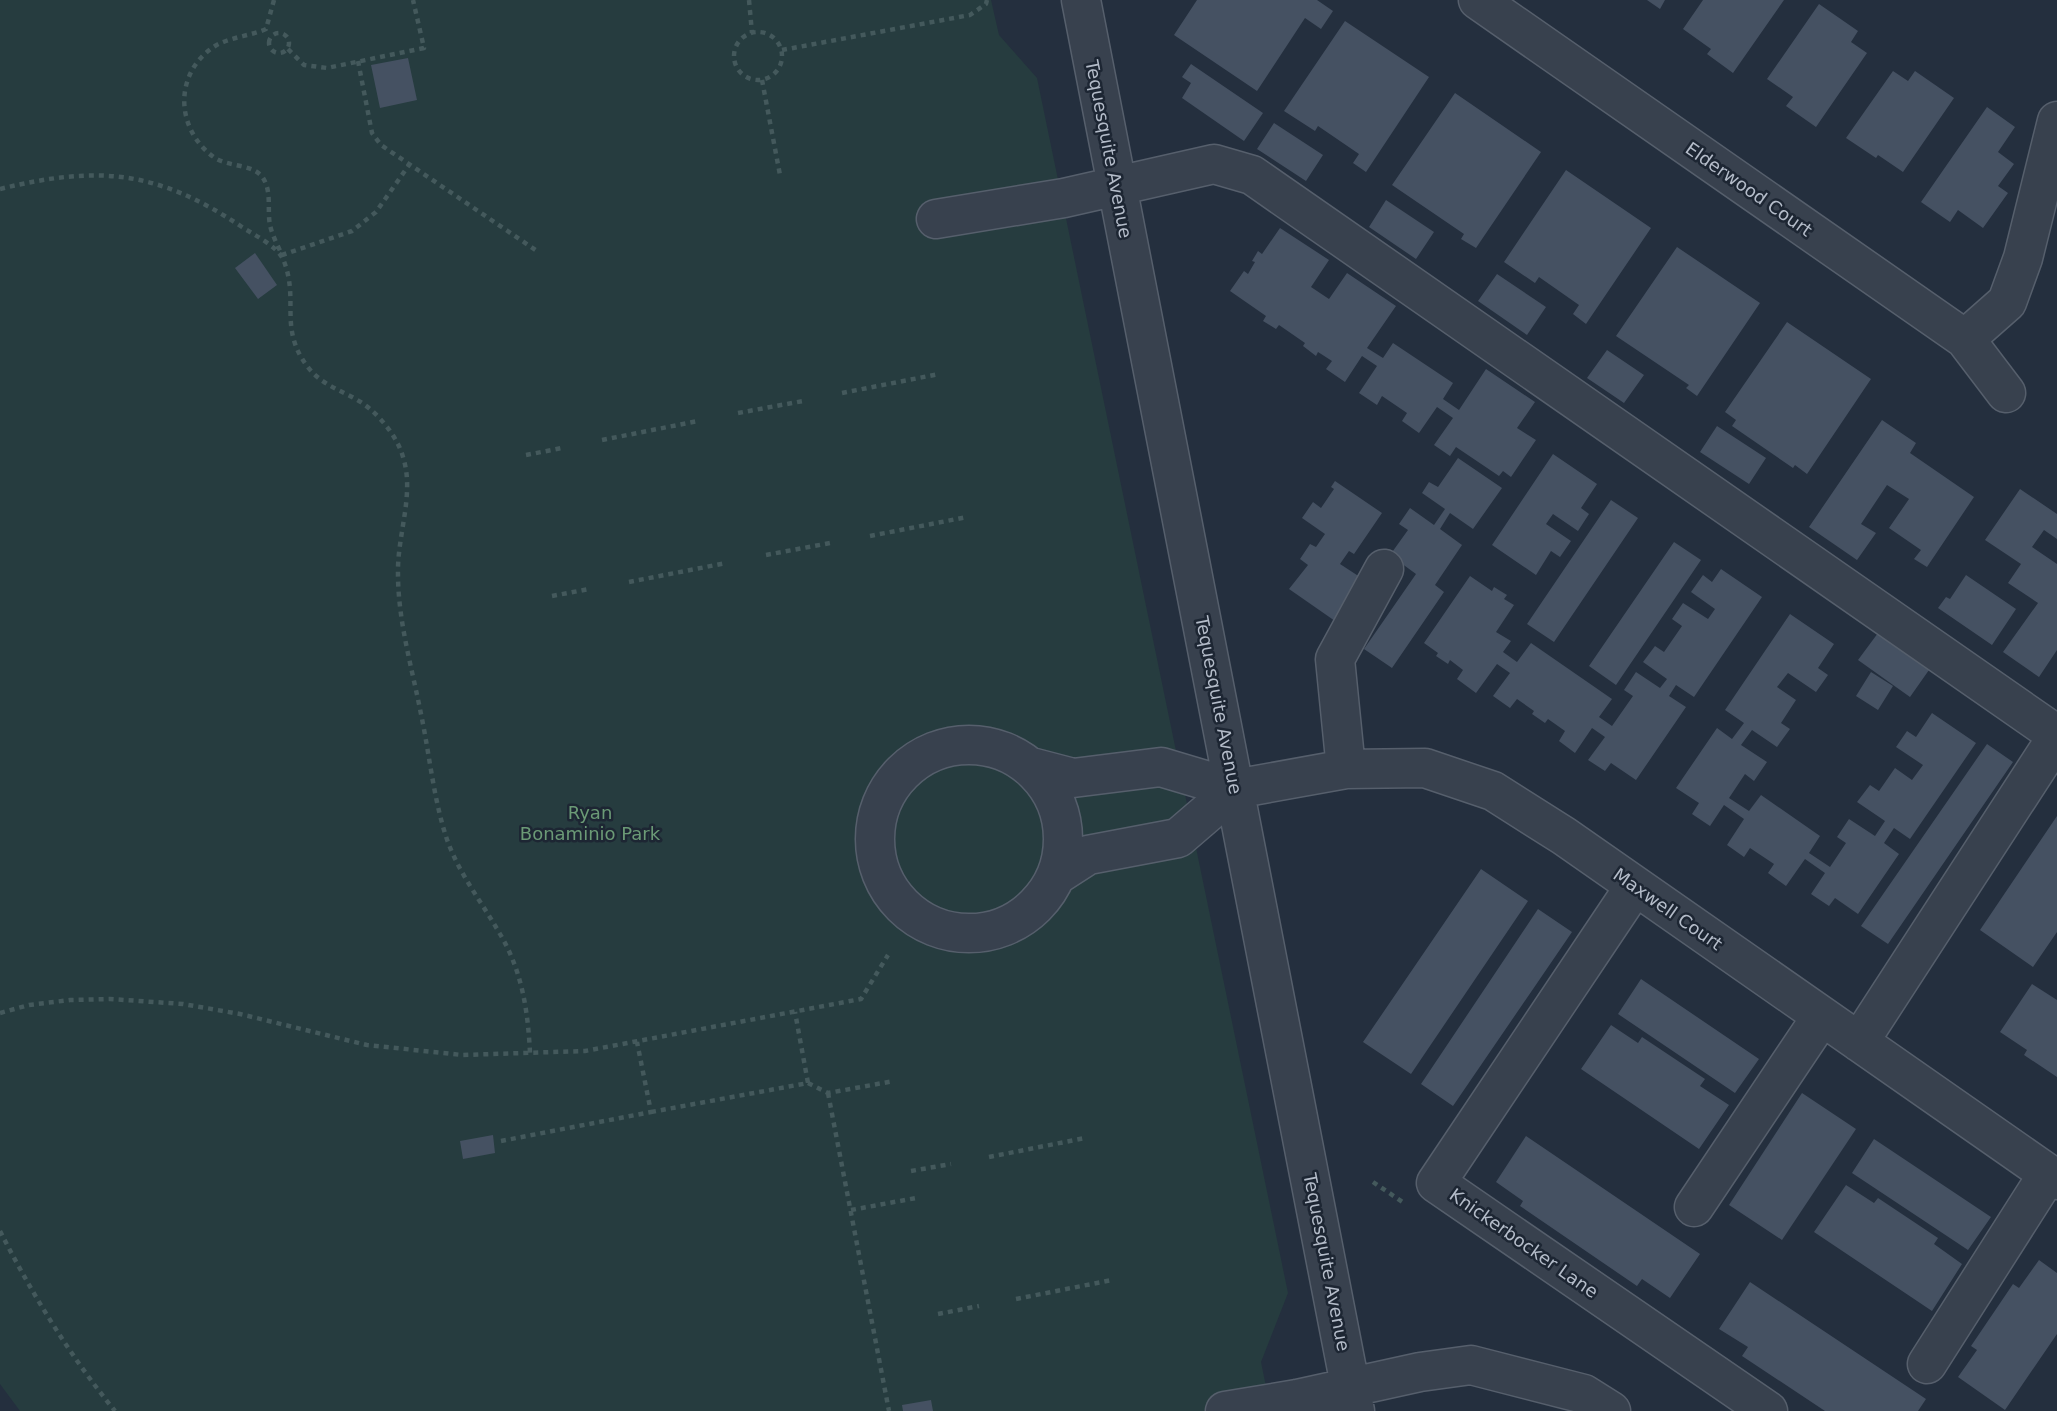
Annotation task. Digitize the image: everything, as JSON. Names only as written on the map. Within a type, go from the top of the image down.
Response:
[{"type":"street","name":"Tequesquite Avenue","points":[[1081,0],[1353,1399]]},
{"type":"street","name":"Elderwood Court","points":[[1478,0],[1965,339],[2006,393]]},
{"type":"street","points":[[1965,339],[2007,302],[2023,258],[2057,121]]},
{"type":"street","points":[[936,219],[1064,198],[1214,164],[1252,175],[2057,736],[1859,1042]]},
{"type":"street","points":[[1346,769],[1335,659],[1384,569]]},
{"type":"street","points":[[1031,767],[1050,790],[1061,817],[1063,846],[1056,875],[1045,895],[1030,912],[1002,928],[972,934],[941,930],[920,921],[901,906],[887,887],[875,859],[874,829],[882,800],[898,775],[921,756],[948,746],[977,744],[1005,751],[1031,767],[1073,778],[1161,767],[1235,789]]},
{"type":"street","name":"Maxwell Court","points":[[1235,789],[1346,769],[1425,768],[1493,791],[1564,836],[2053,1177]]},
{"type":"street","points":[[1056,875],[1088,855],[1178,838],[1235,789]]},
{"type":"street","name":"Knickerbocker Lane","points":[[1635,886],[1436,1183],[1768,1411]]},
{"type":"street","points":[[1694,1207],[1822,1016]]},
{"type":"street","points":[[1927,1364],[2053,1177]]},
{"type":"street","points":[[1225,1411],[1297,1399],[1353,1399],[1420,1372],[1471,1365],[1584,1394],[1611,1411]]},
{"type":"path","points":[[266,29],[274,0]]},
{"type":"path","points":[[288,50],[304,65],[317,68],[424,48],[413,0]]},
{"type":"path","points":[[749,0],[752,33]]},
{"type":"path","points":[[782,50],[970,15],[986,4],[987,0]]},
{"type":"path","points":[[266,29],[272,36]]},
{"type":"path","points":[[266,29],[217,45],[195,64],[186,82],[183,99],[185,116],[202,147],[217,159],[261,174],[265,181],[270,227],[291,285],[289,317],[295,350],[316,378],[369,407],[391,432],[404,457],[408,491],[399,542],[399,603],[444,830],[459,870],[501,935],[516,968],[528,1010],[530,1053]]},
{"type":"path","points":[[760,32],[773,38],[782,50],[782,58],[776,72],[762,80],[746,77],[736,65],[735,49],[739,42],[752,33],[760,32]]},
{"type":"path","points":[[272,36],[281,33],[287,37],[290,43],[288,50]]},
{"type":"path","points":[[272,36],[269,46],[273,52],[279,54],[288,50]]},
{"type":"path","points":[[358,61],[372,133],[381,145],[537,251]]},
{"type":"path","points":[[762,80],[780,174]]},
{"type":"path","points":[[282,255],[352,230],[376,212],[410,165]]},
{"type":"path","points":[[0,189],[45,178],[107,174],[148,180],[192,197],[223,214],[282,255]]},
{"type":"path","points":[[842,393],[939,374]]},
{"type":"path","points":[[738,413],[803,401]]},
{"type":"path","points":[[602,440],[698,421]]},
{"type":"path","points":[[526,455],[562,448]]},
{"type":"path","points":[[870,536],[967,517]]},
{"type":"path","points":[[766,555],[830,543]]},
{"type":"path","points":[[629,582],[726,563]]},
{"type":"path","points":[[552,596],[589,589]]},
{"type":"path","points":[[0,1013],[29,1005],[110,999],[183,1004],[240,1014],[366,1045],[399,1049],[462,1055],[585,1051],[861,999],[888,955]]},
{"type":"path","points":[[795,1012],[808,1083]]},
{"type":"path","points":[[637,1042],[650,1112]]},
{"type":"path","points":[[501,1141],[808,1083],[828,1093],[894,1081]]},
{"type":"path","points":[[828,1093],[889,1411]]},
{"type":"path","points":[[989,1157],[1085,1138]]},
{"type":"path","points":[[911,1171],[951,1164]]},
{"type":"path","points":[[851,1210],[916,1198]]},
{"type":"path","points":[[0,1231],[17,1264],[85,1374],[114,1411]]},
{"type":"path","points":[[1016,1299],[1112,1280]]},
{"type":"path","points":[[938,1314],[979,1306]]},
{"type":"green space","name":"Ryan Bonaminio Park","points":[[0,0],[991,0],[999,35],[1037,78],[1288,1293],[1261,1362],[1271,1411],[20,1411],[0,1384]]},
{"type":"building","points":[[1197,0],[1317,0],[1333,11],[1321,29],[1305,18],[1257,91],[1174,35]]},
{"type":"building","points":[[1647,0],[1665,0],[1660,9]]},
{"type":"building","points":[[1703,0],[1784,0],[1733,73],[1707,54],[1711,49],[1683,29]]},
{"type":"building","points":[[1819,4],[1858,31],[1851,42],[1867,53],[1816,127],[1786,106],[1793,97],[1767,79]]},
{"type":"building","points":[[1345,21],[1429,77],[1366,172],[1353,163],[1359,154],[1318,126],[1315,131],[1284,111]]},
{"type":"building","points":[[408,58],[417,100],[380,108],[371,65]]},
{"type":"building","points":[[1191,64],[1263,113],[1244,141],[1182,98],[1191,83],[1182,77]]},
{"type":"building","points":[[1893,71],[1908,81],[1915,71],[1954,98],[1903,172],[1846,138]]},
{"type":"building","points":[[1455,93],[1541,152],[1476,248],[1461,239],[1464,234],[1392,185]]},
{"type":"building","points":[[1987,107],[2015,127],[1998,152],[2014,164],[1998,186],[2008,193],[1983,228],[1958,210],[1950,222],[1921,202]]},
{"type":"building","points":[[1274,123],[1323,155],[1306,181],[1257,149]]},
{"type":"building","points":[[1566,170],[1651,228],[1586,324],[1573,314],[1579,305],[1539,277],[1535,283],[1504,262]]},
{"type":"building","points":[[1386,200],[1434,232],[1416,259],[1369,227]]},
{"type":"building","points":[[1280,228],[1329,260],[1311,287],[1329,299],[1347,273],[1396,306],[1367,348],[1383,358],[1393,343],[1453,383],[1443,399],[1459,410],[1486,369],[1535,402],[1517,428],[1536,440],[1511,477],[1503,471],[1499,476],[1456,447],[1450,456],[1434,445],[1453,418],[1437,407],[1419,433],[1402,421],[1407,413],[1382,396],[1377,405],[1359,393],[1377,366],[1362,356],[1345,382],[1326,369],[1332,361],[1318,352],[1316,356],[1303,346],[1305,343],[1279,325],[1276,329],[1263,321],[1266,316],[1230,291],[1244,271],[1248,274],[1258,251],[1262,254]]},
{"type":"building","points":[[1677,247],[1760,303],[1697,396],[1686,388],[1689,385],[1616,336]]},
{"type":"building","points":[[255,253],[277,285],[258,299],[235,268]]},
{"type":"building","points":[[1497,274],[1546,307],[1527,335],[1478,301]]},
{"type":"building","points":[[1787,322],[1871,379],[1807,474],[1795,465],[1793,468],[1732,426],[1736,420],[1725,412]]},
{"type":"building","points":[[1607,350],[1644,375],[1624,403],[1587,378]]},
{"type":"building","points":[[1882,420],[1916,443],[1910,453],[1974,497],[1927,567],[1914,559],[1921,550],[1889,528],[1909,499],[1887,485],[1861,524],[1876,533],[1857,560],[1809,527]]},
{"type":"building","points":[[1717,426],[1766,458],[1749,484],[1700,452]]},
{"type":"building","points":[[1553,454],[1597,484],[1581,508],[1589,514],[1578,531],[1553,514],[1546,524],[1571,541],[1560,557],[1551,551],[1536,575],[1492,545]]},
{"type":"building","points":[[1458,458],[1502,488],[1473,529],[1450,513],[1440,529],[1462,545],[1435,585],[1444,592],[1392,668],[1364,649],[1416,574],[1390,555],[1408,530],[1399,524],[1410,508],[1434,525],[1445,509],[1422,493],[1429,482],[1438,487]]},
{"type":"building","points":[[1335,481],[1382,513],[1354,554],[1349,551],[1340,564],[1363,579],[1335,621],[1289,589],[1308,565],[1300,559],[1310,544],[1316,547],[1325,534],[1302,518],[1313,502],[1321,508],[1334,489],[1331,487]]},
{"type":"building","points":[[2020,489],[2057,514],[2057,539],[2044,530],[2032,547],[2057,564],[2057,650],[2039,677],[2003,652],[2038,603],[2008,583],[2021,564],[1985,540]]},
{"type":"building","points":[[1611,500],[1638,518],[1554,642],[1527,624]]},
{"type":"building","points":[[1674,542],[1701,560],[1616,685],[1589,666]]},
{"type":"building","points":[[1721,569],[1762,597],[1694,697],[1676,685],[1669,696],[1686,707],[1636,780],[1611,763],[1605,771],[1588,760],[1605,737],[1592,728],[1575,753],[1559,741],[1565,731],[1548,719],[1545,723],[1517,699],[1510,708],[1493,696],[1510,673],[1497,664],[1476,693],[1457,679],[1463,670],[1450,660],[1448,664],[1436,656],[1438,653],[1424,643],[1470,576],[1492,591],[1494,587],[1507,595],[1504,599],[1514,605],[1496,632],[1511,641],[1503,652],[1517,662],[1531,643],[1612,699],[1599,717],[1612,726],[1633,696],[1624,690],[1636,672],[1660,688],[1667,679],[1643,662],[1655,646],[1664,652],[1682,626],[1672,619],[1683,603],[1708,619],[1715,609],[1691,592],[1703,575],[1712,582]]},
{"type":"building","points":[[1966,575],[2016,609],[1992,645],[1938,608],[1946,597],[1950,599]]},
{"type":"building","points":[[1790,614],[1834,644],[1818,668],[1828,675],[1816,692],[1788,673],[1777,687],[1796,700],[1781,723],[1790,729],[1777,747],[1752,730],[1741,745],[1767,762],[1754,781],[1745,774],[1729,798],[1749,811],[1761,795],[1820,836],[1809,853],[1830,867],[1846,843],[1837,837],[1849,819],[1875,836],[1885,821],[1857,802],[1870,785],[1879,791],[1895,768],[1912,780],[1923,765],[1896,747],[1907,731],[1916,737],[1932,713],[1976,743],[1910,839],[1894,828],[1884,843],[1899,854],[1858,914],[1835,898],[1829,906],[1811,894],[1825,873],[1805,859],[1786,886],[1768,873],[1774,864],[1750,848],[1744,857],[1727,845],[1744,819],[1724,805],[1710,826],[1692,814],[1699,803],[1676,788],[1717,728],[1732,739],[1744,723],[1725,710]]},
{"type":"building","points":[[1878,633],[1929,670],[1910,697],[1858,660]]},
{"type":"building","points":[[1871,672],[1893,686],[1878,710],[1856,696]]},
{"type":"building","points":[[1987,744],[2013,762],[1888,944],[1861,926]]},
{"type":"building","points":[[2057,816],[2057,932],[2033,967],[1980,930]]},
{"type":"building","points":[[1481,869],[1528,901],[1411,1074],[1363,1042]]},
{"type":"building","points":[[1538,909],[1572,932],[1453,1106],[1421,1084]]},
{"type":"building","points":[[1641,979],[1759,1059],[1735,1093],[1618,1014]]},
{"type":"building","points":[[2032,984],[2057,1000],[2057,1077],[2024,1055],[2027,1050],[2000,1032]]},
{"type":"building","points":[[1611,1025],[1638,1043],[1642,1037],[1705,1079],[1700,1086],[1729,1105],[1699,1149],[1581,1069]]},
{"type":"building","points":[[1802,1093],[1856,1129],[1782,1240],[1729,1205]]},
{"type":"building","points":[[493,1135],[495,1153],[463,1159],[460,1141]]},
{"type":"building","points":[[1526,1136],[1700,1254],[1670,1298],[1642,1279],[1637,1286],[1520,1206],[1523,1201],[1496,1182]]},
{"type":"building","points":[[1874,1139],[1991,1217],[1968,1250],[1852,1173]]},
{"type":"building","points":[[1846,1185],[1874,1203],[1878,1198],[1938,1238],[1934,1244],[1962,1264],[1932,1311],[1814,1232]]},
{"type":"building","points":[[2039,1260],[2057,1273],[2057,1334],[2005,1410],[1958,1377],[1977,1350],[1971,1346],[2013,1284],[2019,1288]]},
{"type":"building","points":[[1750,1282],[1926,1399],[1918,1411],[1825,1411],[1742,1356],[1748,1347],[1719,1329]]},
{"type":"building","points":[[931,1400],[933,1411],[903,1411],[902,1405]]}]
